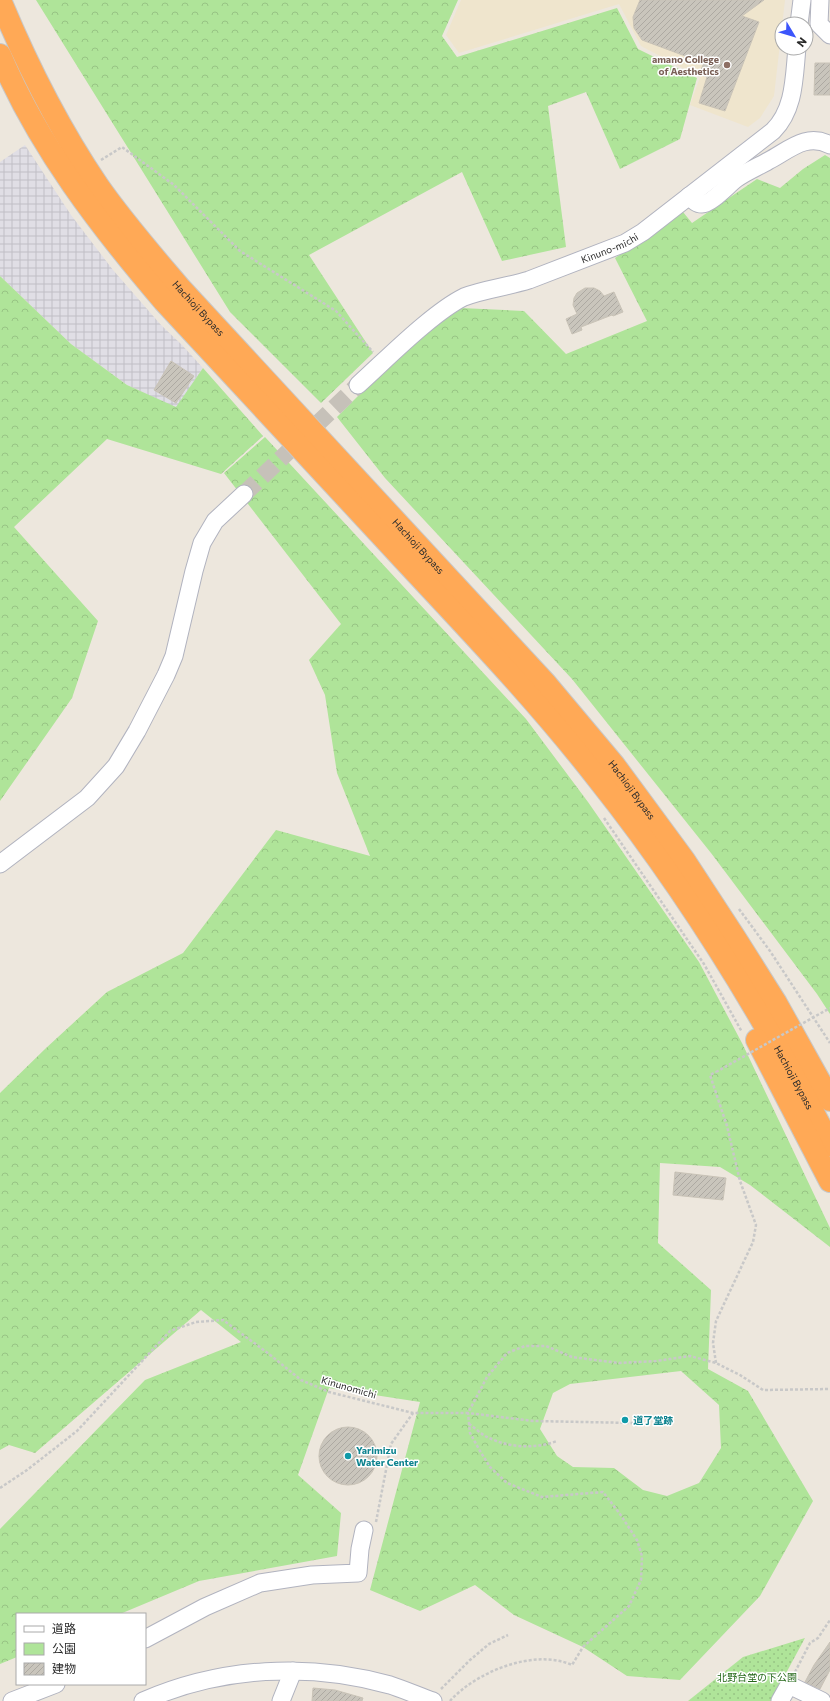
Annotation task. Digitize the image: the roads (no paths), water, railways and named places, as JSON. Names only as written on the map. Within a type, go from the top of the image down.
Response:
[{"type":"highway","name":"Hachioji Bypass","points":[[0,0],[22,51],[57,119],[98,186],[136,236],[180,288],[546,684],[614,765],[654,817],[735,938],[776,1003],[830,1100]]},
{"type":"highway","name":"Hachioji Bypass","points":[[0,55],[20,96],[57,161],[81,198],[119,249],[164,301],[530,697],[598,778],[667,872],[740,983],[786,1061],[830,1145]]},
{"type":"highway","points":[[667,872],[830,1181]]},
{"type":"highway","points":[[735,938],[782,995],[813,1039],[830,1067]]},
{"type":"street","points":[[800,16],[802,0]]},
{"type":"street","points":[[820,0],[819,24],[830,35]]},
{"type":"street","name":"Kinuno-michi","points":[[358,385],[431,320],[463,298],[493,288],[529,280],[635,238],[773,131],[781,123],[792,95],[796,56]]},
{"type":"street","points":[[689,196],[696,203],[703,204],[711,201],[737,178],[790,147],[807,142],[824,142],[830,146]]},
{"type":"street","points":[[0,864],[87,798],[116,766],[137,731],[174,656],[202,543],[215,521],[244,494]]},
{"type":"street","points":[[146,1638],[205,1607],[260,1583],[312,1575],[358,1573],[360,1549],[364,1530]]},
{"type":"street","points":[[143,1701],[168,1690],[209,1679],[244,1673],[293,1671],[330,1673],[362,1678],[391,1686],[433,1701]]},
{"type":"street","points":[[282,1701],[293,1671]]},
{"type":"street","points":[[12,1701],[53,1685]]},
{"type":"street","points":[[780,1701],[789,1685],[822,1701]]},
{"type":"tunnel","points":[[244,494],[358,385]]},
{"type":"place","name":"amano College of Aesthetics","points":[[727,65]]},
{"type":"place","name":"道了堂跡","points":[[625,1420]]},
{"type":"place","name":"Yarimizu Water Center","points":[[348,1456]]},
{"type":"park label","name":"北野台堂の下公園","points":[[757,1677]]}]
